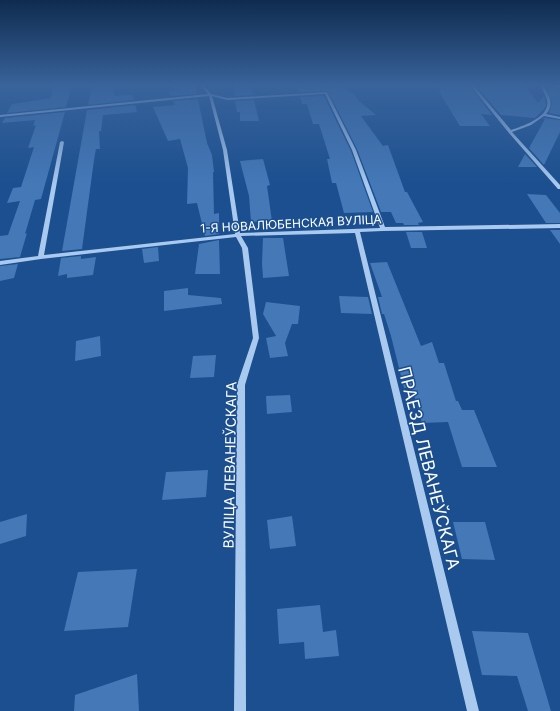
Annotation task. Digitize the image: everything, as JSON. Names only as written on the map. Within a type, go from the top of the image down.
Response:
[{"type":"street","name":"ВУЛІЦА ЛЕВАНЕЎСКАГА","points":[[216,118],[225,150],[238,235],[245,248],[256,338],[241,384],[240,711]]},
{"type":"street","points":[[338,118],[354,150],[383,229]]},
{"type":"street","points":[[499,118],[560,188]]},
{"type":"street","points":[[510,132],[537,118]]},
{"type":"street","points":[[41,257],[62,142]]},
{"type":"street","name":"1-Я НОВАЛЮБЕНСКАЯ ВУЛІЦА","points":[[0,263],[238,235],[383,229],[560,226]]},
{"type":"street","name":"ПРАЕЗД ЛЕВАНЕЎСКАГА","points":[[357,231],[473,711]]},
{"type":"building","points":[[5,118],[63,118],[41,199],[35,200],[20,257],[0,259],[0,236],[8,235],[20,201],[7,203],[13,188],[21,187],[34,147],[28,148],[36,125],[33,126],[35,120],[2,123]]},
{"type":"building","points":[[86,118],[103,118],[101,131],[99,131],[100,149],[96,149],[94,160],[82,249],[62,251]]},
{"type":"building","points":[[158,118],[202,118],[207,143],[212,155],[214,172],[214,214],[219,213],[219,234],[205,236],[197,203],[187,204],[188,168],[180,139],[168,141]]},
{"type":"building","points":[[240,118],[258,118],[259,121],[240,121]]},
{"type":"building","points":[[311,118],[335,118],[351,151],[373,212],[344,213],[336,183],[332,183],[327,159],[330,159],[319,124],[313,124]]},
{"type":"building","points":[[342,118],[363,118],[383,146],[388,145],[405,192],[407,192],[423,222],[418,223],[419,225],[404,225],[403,223],[396,223],[391,212],[381,212],[357,149]]},
{"type":"building","points":[[455,118],[484,118],[490,126],[460,126]]},
{"type":"building","points":[[545,118],[560,120],[560,132],[544,165],[529,148],[545,119],[542,119]]},
{"type":"building","points":[[525,154],[537,167],[518,167]]},
{"type":"building","points":[[263,159],[270,185],[267,186],[272,221],[251,222],[249,196],[240,161]]},
{"type":"building","points":[[527,194],[546,195],[560,213],[560,223],[546,223]]},
{"type":"building","points":[[550,230],[560,230],[560,244]]},
{"type":"building","points":[[406,232],[422,232],[427,248],[411,248]]},
{"type":"building","points":[[263,238],[283,238],[289,276],[263,278]]},
{"type":"building","points":[[219,240],[220,274],[195,274],[199,244]]},
{"type":"building","points":[[158,247],[159,261],[144,263],[142,249]]},
{"type":"building","points":[[81,256],[81,259],[96,257],[93,275],[67,278],[67,274],[58,276],[61,258]]},
{"type":"building","points":[[387,262],[421,346],[432,342],[439,363],[444,363],[456,401],[458,401],[462,410],[474,410],[497,467],[462,467],[448,422],[422,423],[412,388],[404,388],[391,336],[384,314],[382,314],[378,297],[382,297],[370,263]]},
{"type":"building","points":[[18,264],[14,278],[0,281],[0,266]]},
{"type":"building","points":[[188,288],[188,295],[221,298],[222,304],[164,311],[164,291]]},
{"type":"building","points":[[339,296],[368,297],[372,314],[341,313]]},
{"type":"building","points":[[266,302],[300,306],[298,324],[292,324],[285,343],[288,356],[270,358],[266,338],[276,336],[263,314]]},
{"type":"building","points":[[100,336],[101,356],[75,361],[76,341]]},
{"type":"building","points":[[216,355],[214,377],[190,378],[193,356]]},
{"type":"building","points":[[290,395],[292,412],[267,414],[266,396]]},
{"type":"building","points":[[208,470],[206,497],[162,500],[166,472]]},
{"type":"building","points":[[27,514],[26,536],[0,544],[0,522]]},
{"type":"building","points":[[292,516],[296,546],[270,549],[267,520]]},
{"type":"building","points":[[453,522],[485,522],[495,560],[462,559]]},
{"type":"building","points":[[137,569],[128,627],[64,631],[78,572]]},
{"type":"building","points":[[320,605],[323,632],[336,630],[339,656],[305,659],[304,642],[279,644],[277,609]]},
{"type":"building","points":[[472,631],[528,633],[551,711],[528,711],[517,676],[482,675]]},
{"type":"building","points":[[137,674],[139,711],[74,711],[75,695]]}]
